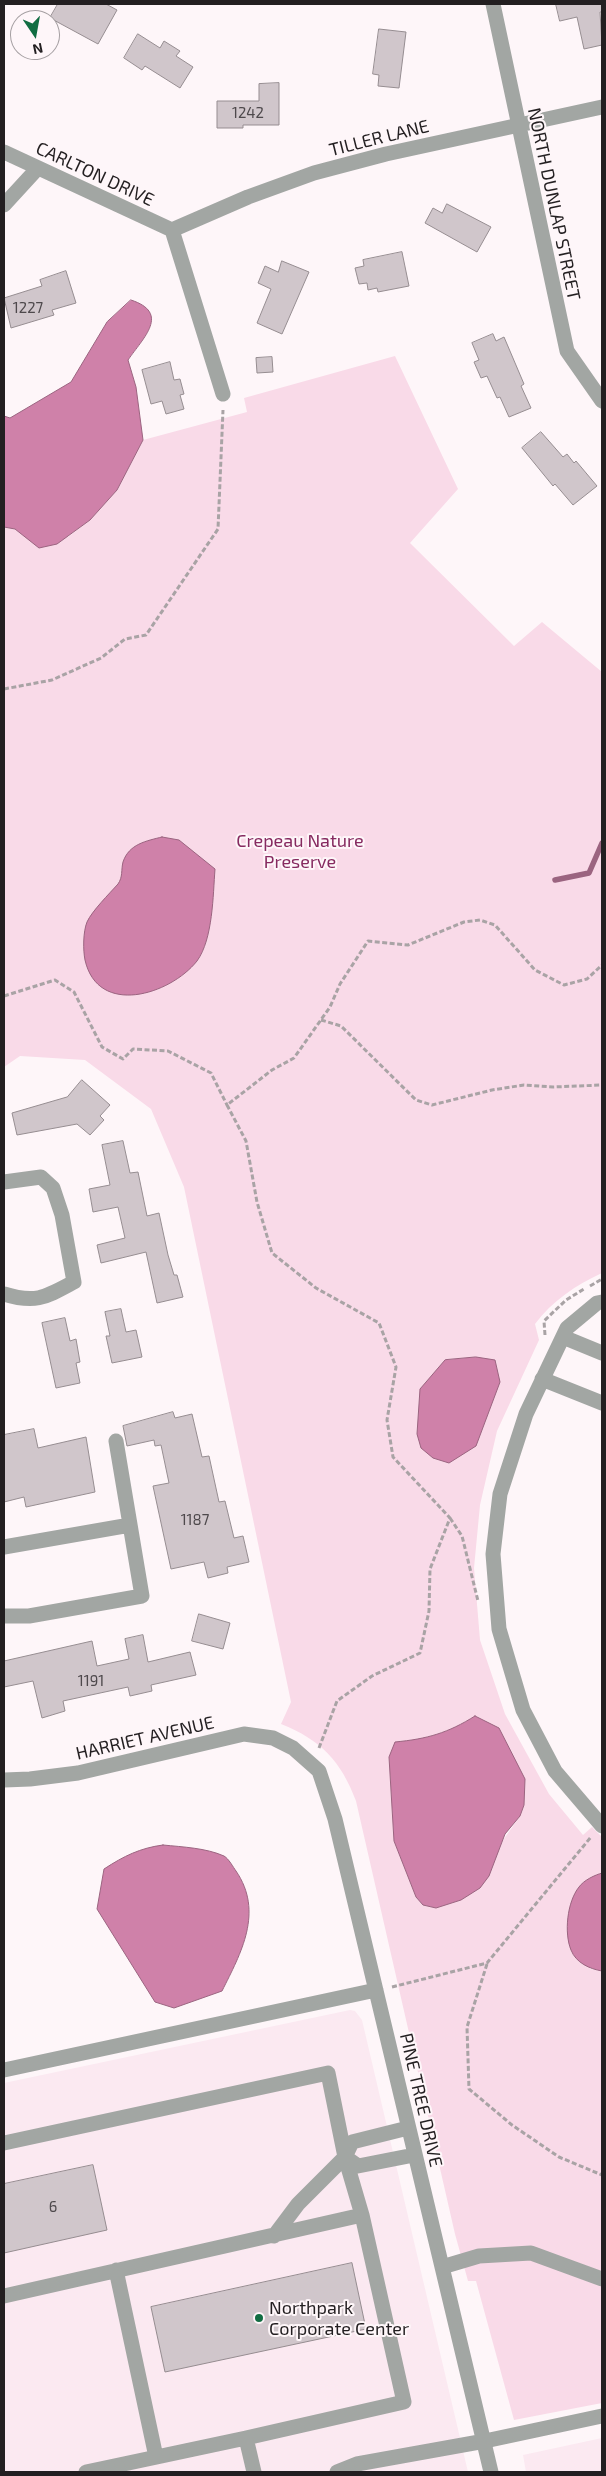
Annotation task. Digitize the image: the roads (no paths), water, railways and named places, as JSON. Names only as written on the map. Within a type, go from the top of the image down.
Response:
[{"type":"street","name":"NORTH DUNLAP STREET","points":[[493,4],[567,351],[602,401]]},
{"type":"street","name":"TILLER LANE","points":[[172,230],[248,196],[314,173],[386,154],[602,107]]},
{"type":"street","name":"CARLTON DRIVE","points":[[4,152],[37,169],[172,230]]},
{"type":"street","points":[[4,205],[37,169]]},
{"type":"street","points":[[172,230],[223,394]]},
{"type":"street","points":[[4,1182],[41,1177],[53,1188],[62,1214],[74,1282],[48,1295],[24,1300],[4,1294]]},
{"type":"street","points":[[602,1302],[597,1303],[567,1328],[526,1414],[500,1494],[493,1554],[499,1629],[527,1718],[555,1771],[602,1826]]},
{"type":"street","points":[[563,1337],[602,1353]]},
{"type":"street","points":[[542,1379],[602,1403]]},
{"type":"street","points":[[4,1616],[29,1616],[142,1596],[116,1441]]},
{"type":"street","points":[[4,1548],[130,1525]]},
{"type":"street","name":"HARRIET AVENUE","points":[[4,1780],[78,1773],[244,1734],[273,1738],[293,1748]]},
{"type":"street","name":"PINE TREE DRIVE","points":[[293,1748],[319,1771],[335,1819],[491,2472]]},
{"type":"street","points":[[4,2070],[376,1990]]},
{"type":"street","points":[[4,2142],[328,2072],[345,2157],[362,2215],[404,2402],[91,2472]]},
{"type":"street","points":[[274,2236],[298,2204],[345,2157],[352,2142],[408,2128]]},
{"type":"street","points":[[345,2157],[358,2166],[414,2155]]},
{"type":"street","points":[[4,2296],[362,2215]]},
{"type":"street","points":[[442,2266],[479,2256],[531,2253],[602,2279]]},
{"type":"street","points":[[116,2270],[156,2457]]},
{"type":"street","points":[[337,2472],[357,2464],[485,2441],[602,2416]]},
{"type":"street","points":[[246,2438],[254,2472]]},
{"type":"waterway","points":[[555,880],[589,873],[602,843]]},
{"type":"place","name":"Northpark Corporate Center","points":[[259,2318]]},
{"type":"park label","name":"Crepeau Nature Preserve","points":[[300,851]]}]
